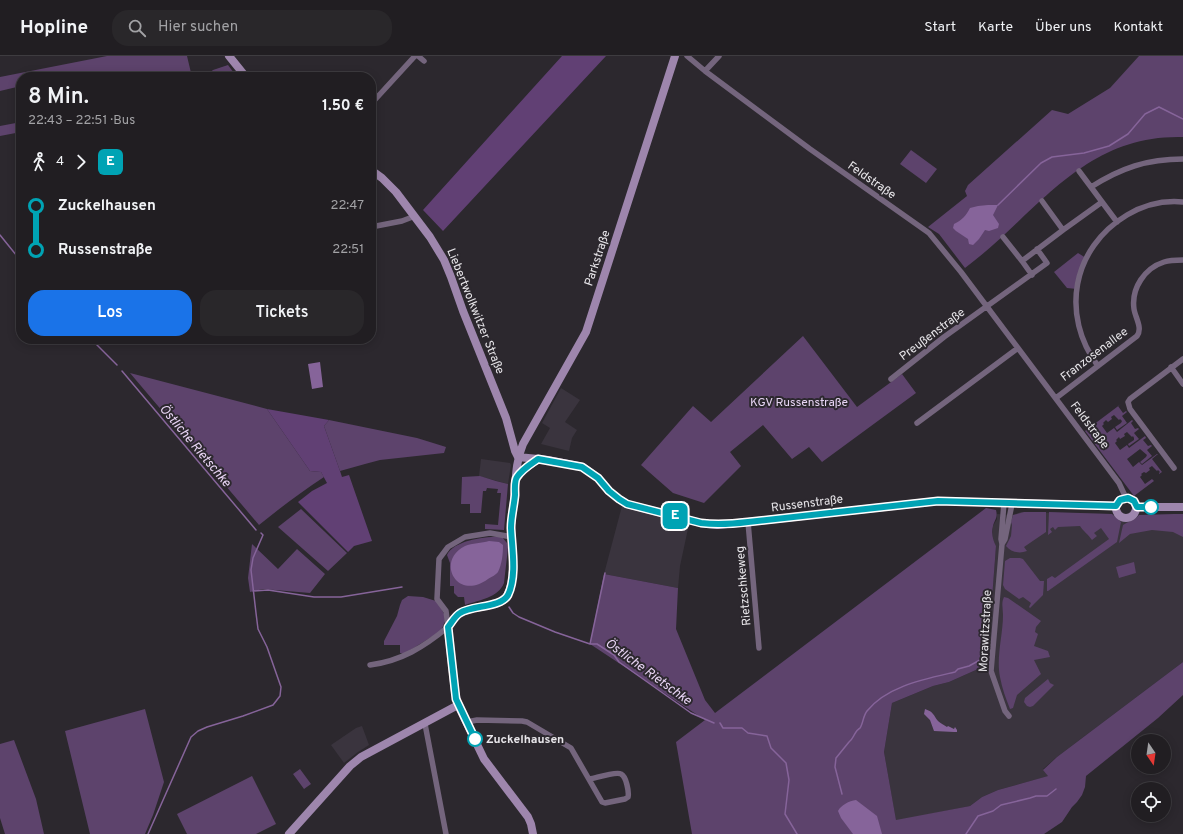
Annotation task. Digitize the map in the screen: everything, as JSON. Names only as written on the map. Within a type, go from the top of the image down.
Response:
[{"type":"street","points":[[376,99],[415,56]]},
{"type":"street","points":[[418,56],[424,60]]},
{"type":"street","name":"Parkstraße","points":[[518,457],[523,444],[586,332],[674,56]]},
{"type":"street","name":"Feldstraße","points":[[687,56],[810,149],[929,233],[961,272],[1056,398],[1119,483],[1126,498]]},
{"type":"street","points":[[705,71],[719,56]]},
{"type":"street","points":[[231,57],[242,72]]},
{"type":"street","points":[[1091,187],[1115,173],[1129,167],[1152,161],[1183,159]]},
{"type":"street","points":[[1079,170],[1116,222]]},
{"type":"street","name":"Liebertwolkwitzer Straße","points":[[376,174],[396,192],[415,216],[438,250],[451,276],[463,311],[506,418],[518,457]]},
{"type":"street","points":[[1042,201],[1063,230]]},
{"type":"street","points":[[1022,261],[1102,202]]},
{"type":"street","points":[[1098,366],[1086,348],[1080,333],[1077,316],[1077,289],[1080,273],[1086,258],[1095,244],[1116,222],[1134,211],[1150,205],[1167,202],[1183,202]]},
{"type":"street","points":[[376,226],[402,221],[415,216]]},
{"type":"street","points":[[1003,237],[1032,275]]},
{"type":"street","name":"Preußenstraße","points":[[891,379],[944,337],[1047,263],[1037,249]]},
{"type":"street","name":"Franzosenallee","points":[[1056,398],[1135,338],[1139,333],[1139,326],[1134,307],[1134,296],[1144,275],[1151,269],[1164,262],[1183,260]]},
{"type":"street","points":[[917,423],[1018,348]]},
{"type":"street","points":[[1174,468],[1129,407],[1128,402],[1183,359]]},
{"type":"street","points":[[1171,368],[1183,384]]},
{"type":"street","points":[[370,665],[380,664],[407,655],[422,647],[448,627],[461,612],[500,602],[506,598],[511,586],[513,556],[511,527],[518,457]]},
{"type":"street","name":"Russenstraße","points":[[518,457],[582,467],[598,478],[609,491],[627,504],[701,523],[717,525],[938,501],[1116,506]]},
{"type":"street","points":[[516,478],[538,459]]},
{"type":"street","points":[[1126,498],[1133,500],[1137,507],[1134,514],[1130,518],[1119,515],[1116,511],[1116,506],[1120,500],[1126,498]]},
{"type":"street","name":"Morawitzstraße","points":[[1008,503],[1001,533],[1002,544],[991,671],[1005,711],[1009,716]]},
{"type":"street","points":[[1137,507],[1183,507]]},
{"type":"street","name":"Rietzschkeweg","points":[[748,522],[759,648]]},
{"type":"street","points":[[512,537],[491,533],[480,534],[461,538],[448,547],[439,559],[437,599],[446,611],[455,692],[458,705],[484,759],[528,817],[533,834]]},
{"type":"street","points":[[289,834],[350,766],[365,754],[425,724],[458,705]]},
{"type":"street","points":[[467,722],[477,720],[527,722],[572,748],[602,802],[625,799],[628,797],[629,793],[626,780],[622,774],[616,773],[590,779]]},
{"type":"street","points":[[425,724],[446,834]]},
{"type":"shaded area","points":[[562,56],[606,56],[443,231],[423,210]]},
{"type":"shaded area","points":[[998,205],[993,215],[999,224],[998,228],[989,231],[985,230],[973,245],[969,244],[968,239],[953,228],[954,224],[964,218],[970,208]]},
{"type":"shaded area","points":[[320,362],[323,387],[312,389],[308,364]]},
{"type":"shaded area","points":[[561,388],[580,400],[565,422],[577,430],[572,438],[569,451],[541,444],[550,428],[542,423]]},
{"type":"shaded area","points":[[267,409],[329,420],[324,426],[342,477],[349,475],[372,541],[354,546],[348,552],[298,502],[312,491],[327,483],[321,472],[310,471]]},
{"type":"shaded area","points":[[481,459],[510,463],[508,484],[479,476]]},
{"type":"shaded area","points":[[622,506],[689,524],[680,566],[678,588],[604,574]]},
{"type":"shaded area","points":[[1021,512],[1112,514],[1119,520],[1127,522],[1134,521],[1139,515],[1166,516],[1183,537],[1183,662],[1057,757],[1043,769],[1049,776],[998,790],[982,797],[970,806],[896,821],[884,752],[892,703],[933,686],[949,682],[987,665],[996,546],[992,538],[993,526],[997,519],[997,514],[1013,515]]},
{"type":"shaded area","points":[[489,541],[499,542],[503,545],[502,559],[498,572],[477,585],[467,586],[459,583],[454,577],[451,569],[452,561],[456,553],[465,546]]},
{"type":"shaded area","points":[[925,709],[932,713],[938,721],[947,727],[948,726],[954,729],[955,727],[957,732],[934,731],[930,720],[924,714]]},
{"type":"shaded area","points":[[362,726],[369,745],[344,763],[331,745],[356,728]]},
{"type":"shaded area","points":[[856,800],[877,816],[882,834],[853,834],[841,818],[838,811],[841,807],[851,801]]},
{"type":"green space","points":[[107,56],[187,56],[191,72],[25,72]]},
{"type":"green space","points":[[1139,56],[1183,56],[1183,137],[1148,140],[1116,149],[1088,163],[1039,202],[991,247],[965,268],[939,234],[928,227],[967,196],[965,191],[968,185],[1052,110],[1068,114],[1110,88]]},
{"type":"green space","points":[[228,65],[233,72],[210,72]]},
{"type":"green space","points":[[16,74],[16,87],[0,91],[0,77]]},
{"type":"green space","points":[[16,123],[16,133],[0,136],[0,126]]},
{"type":"green space","points":[[911,150],[937,169],[926,183],[900,164]]},
{"type":"green space","points":[[1078,253],[1086,258],[1077,289],[1067,288],[1054,272]]},
{"type":"green space","name":"KGV Russenstraße","points":[[803,336],[857,407],[902,374],[916,393],[822,462],[809,447],[792,459],[763,425],[730,452],[741,466],[704,503],[673,493],[641,465],[693,406],[711,422]]},
{"type":"green space","points":[[130,373],[267,409],[310,471],[321,472],[324,477],[307,488],[259,525]]},
{"type":"green space","points":[[1118,406],[1123,413],[1126,411],[1127,412],[1122,416],[1127,423],[1117,430],[1115,427],[1122,421],[1114,415],[1108,422],[1106,420],[1102,426],[1107,433],[1114,428],[1117,432],[1132,420],[1133,421],[1131,423],[1135,429],[1139,429],[1134,433],[1139,439],[1129,446],[1128,444],[1134,440],[1134,438],[1127,432],[1124,434],[1125,436],[1120,439],[1119,437],[1115,443],[1120,450],[1127,445],[1129,448],[1145,436],[1146,438],[1143,440],[1148,446],[1152,446],[1147,450],[1152,456],[1142,464],[1140,462],[1147,455],[1140,449],[1127,459],[1133,467],[1139,462],[1142,465],[1158,454],[1152,459],[1162,472],[1159,474],[1160,472],[1152,466],[1146,473],[1144,472],[1141,474],[1142,475],[1140,477],[1145,484],[1152,479],[1154,481],[1134,496],[1085,431]]},
{"type":"green space","points":[[329,420],[417,438],[446,447],[444,453],[380,460],[340,471],[324,426]]},
{"type":"green space","points":[[480,476],[508,484],[504,530],[485,529],[485,524],[498,525],[501,493],[497,493],[498,489],[487,488],[486,491],[483,491],[481,513],[470,513],[470,504],[461,504],[462,477]]},
{"type":"green space","points":[[986,508],[996,510],[997,515],[992,532],[996,546],[987,665],[949,682],[933,686],[892,703],[884,752],[896,820],[970,806],[982,797],[998,790],[1048,776],[1043,770],[1057,757],[1183,662],[1183,695],[1138,734],[1131,734],[1131,740],[1086,776],[1085,787],[1077,802],[1062,822],[1044,834],[692,834],[676,742],[705,720],[590,644],[604,574],[678,588],[676,629],[705,700],[715,713]]},
{"type":"green space","points":[[301,509],[347,553],[328,571],[278,527]]},
{"type":"green space","points":[[1024,512],[1046,512],[1046,532],[1024,547],[1027,551],[1015,552],[1006,546],[1011,536],[1011,522],[1013,515]]},
{"type":"green space","points":[[1049,512],[1112,514],[1121,522],[1117,542],[1047,591],[1047,579],[1052,576],[1055,578],[1109,539],[1101,528],[1094,533],[1097,536],[1092,540],[1080,526],[1058,527],[1055,530],[1053,527],[1050,529],[1052,532],[1048,535]]},
{"type":"green space","points":[[1183,514],[1183,537],[1173,532],[1152,530],[1130,534],[1119,543],[1123,525],[1139,515]]},
{"type":"green space","points":[[502,537],[507,543],[508,548],[504,583],[493,595],[465,605],[464,597],[458,597],[454,593],[454,586],[450,586],[450,563],[447,555],[451,550],[464,542],[480,538]]},
{"type":"green space","points":[[252,544],[278,569],[297,549],[325,574],[310,593],[263,589],[250,592],[248,578]]},
{"type":"green space","points":[[1010,558],[1023,559],[1040,581],[1044,581],[1043,595],[1030,608],[1031,603],[1023,597],[1019,599],[1005,589],[1003,585],[1005,561]]},
{"type":"green space","points":[[1134,562],[1136,573],[1119,578],[1116,567]]},
{"type":"green space","points":[[408,596],[423,597],[436,601],[440,605],[445,621],[441,631],[404,654],[400,653],[400,645],[384,645],[384,641],[397,616],[402,600]]},
{"type":"green space","points":[[1004,597],[1008,598],[1041,621],[1036,627],[1035,632],[1038,634],[1034,646],[1048,651],[1050,657],[1034,660],[1041,674],[1017,695],[1013,708],[1010,709],[1002,685],[999,669],[999,654],[1003,623],[1002,604]]},
{"type":"green space","points":[[1048,679],[1050,683],[1054,685],[1033,706],[1027,706],[1024,702],[1025,698]]},
{"type":"green space","points":[[145,709],[164,782],[145,834],[90,834],[65,731]]},
{"type":"green space","points":[[14,740],[36,799],[44,834],[5,834],[0,818],[0,744]]},
{"type":"green space","points":[[300,769],[311,784],[304,789],[293,774]]},
{"type":"green space","points":[[252,776],[276,824],[256,834],[187,834],[177,814]]},
{"type":"waterway","points":[[998,205],[1041,163],[1052,157],[1084,153],[1109,146],[1128,134],[1145,114],[1159,107],[1183,119]]},
{"type":"waterway","name":"Östliche Rietschke","points":[[0,235],[16,255]]},
{"type":"waterway","name":"Östliche Rietschke","points":[[96,344],[117,365]]},
{"type":"waterway","name":"Östliche Rietschke","points":[[122,371],[256,530]]},
{"type":"waterway","points":[[148,834],[191,737],[198,731],[207,727],[273,705],[280,696],[281,687],[267,647],[258,629],[256,613],[251,570],[253,558],[263,535],[261,533]]},
{"type":"waterway","points":[[590,644],[605,573]]},
{"type":"waterway","name":"Östliche Rietschke","points":[[253,591],[268,590],[314,597],[341,597],[402,587]]},
{"type":"waterway","name":"Östliche Rietschke","points":[[509,607],[513,613],[519,617],[555,632],[590,644],[597,644],[614,655],[619,662],[691,713],[714,723]]},
{"type":"waterway","points":[[842,794],[835,767],[836,758],[860,728],[867,711],[875,702],[885,695],[907,685],[955,672],[958,669],[969,666],[980,660]]},
{"type":"waterway","name":"Östliche Rietschke","points":[[720,723],[723,728],[742,728],[748,733],[767,736],[771,748],[786,763],[789,780],[785,814],[797,834]]},
{"type":"waterway","points":[[966,834],[978,816],[993,811],[1001,805],[1036,796],[1047,796],[1056,789]]},
{"type":"bus line","name":"E","points":[[475,739],[456,699],[448,627],[461,612],[505,600],[511,586],[513,556],[511,527],[516,478],[538,459],[582,467],[598,478],[609,491],[627,504],[701,523],[717,525],[890,505],[938,501],[1116,506],[1120,500],[1128,498],[1134,501],[1137,507],[1151,507]]},
{"type":"place","name":"Zuckelhausen","points":[[475,739]]}]
